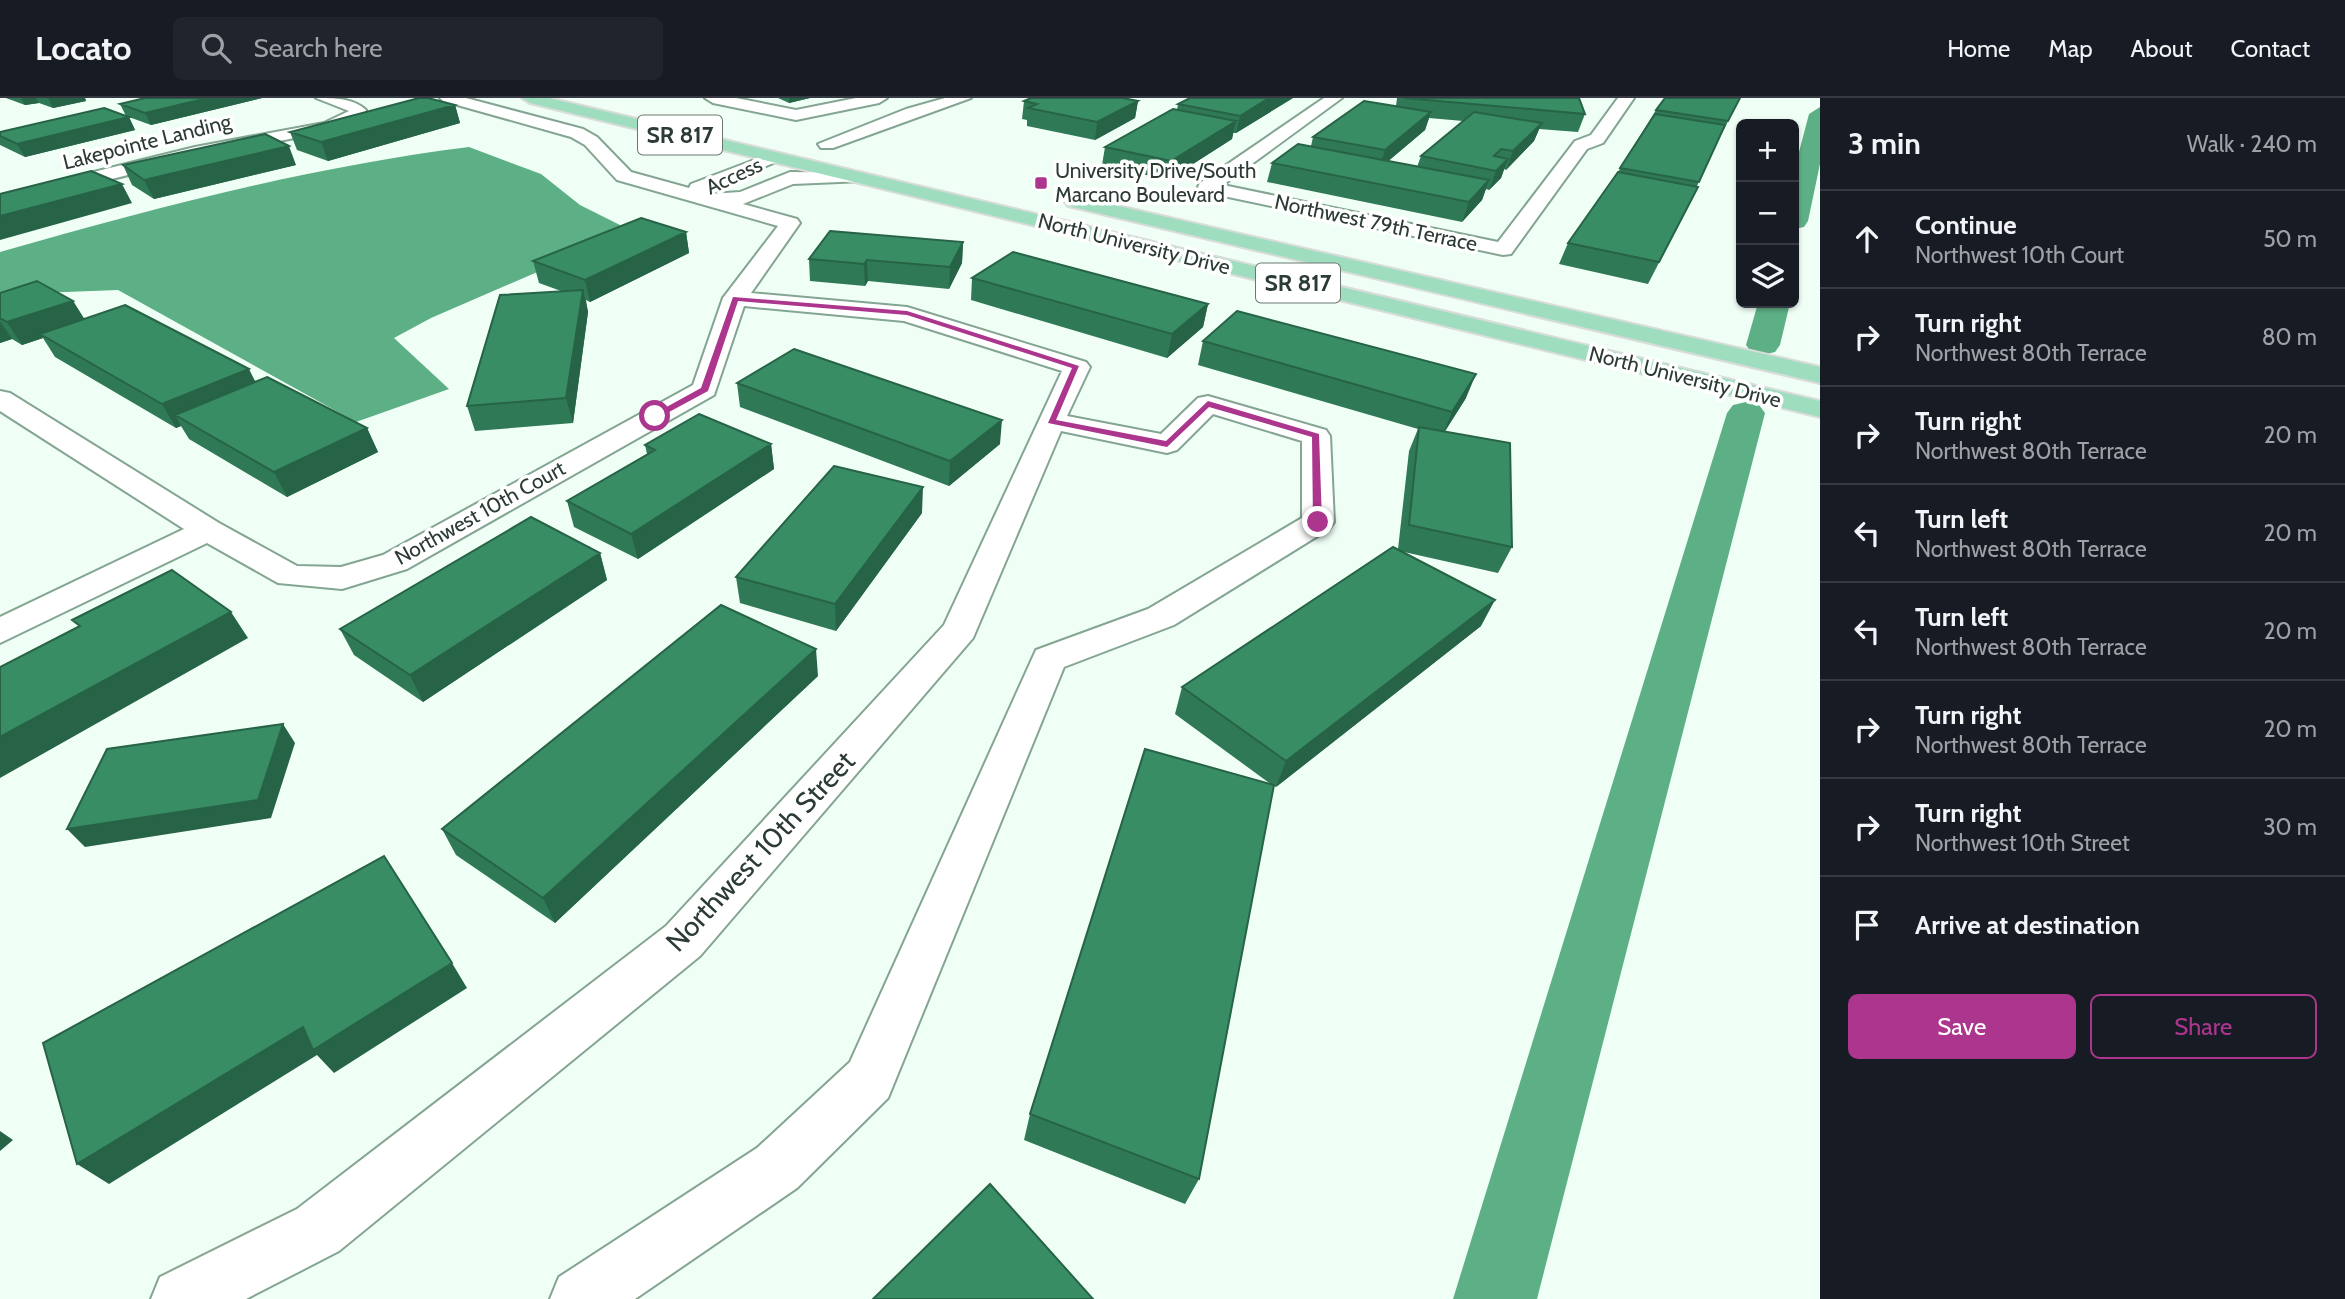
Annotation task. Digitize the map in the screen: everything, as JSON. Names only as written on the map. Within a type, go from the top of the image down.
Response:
[{"type":"main road","name":"North University Drive","points":[[530,98],[1820,409]]},
{"type":"main road","points":[[585,112],[774,144],[812,144],[854,151]]},
{"type":"main road","points":[[776,158],[864,163],[1138,224],[1169,224]]},
{"type":"main road","name":"North University Drive","points":[[1054,197],[1820,375]]},
{"type":"street","name":"Access","points":[[448,98],[577,133],[591,141],[624,176],[701,200],[790,223]]},
{"type":"street","points":[[713,98],[796,115],[879,98]]},
{"type":"street","points":[[812,144],[964,98]]},
{"type":"street","name":"Northwest 79th Terrace","points":[[1334,98],[1207,187],[1503,249],[1581,145],[1597,139],[1621,103]]},
{"type":"street","points":[[0,201],[195,152],[328,127],[356,115],[358,110],[350,105],[320,99]]},
{"type":"street","points":[[1597,106],[1621,103]]},
{"type":"street","name":"Access","points":[[701,200],[698,188],[776,158]]},
{"type":"street","name":"Lakepointe Landing","points":[[35,174],[40,181],[55,187]]},
{"type":"street","name":"Access","points":[[701,200],[743,198],[790,178],[856,177]]},
{"type":"street","name":"Northwest 10th Court","points":[[0,399],[208,530],[289,576],[342,578],[395,562],[705,389],[735,298],[790,223]]},
{"type":"street","name":"Northwest 10th Street","points":[[182,1299],[318,1230],[683,941],[960,630],[1077,367],[907,313],[735,298]]},
{"type":"street","points":[[582,1299],[776,1168],[869,1080],[1049,659],[1161,617],[1318,522],[1316,436],[1208,404],[1167,444],[1051,421]]},
{"type":"street","points":[[0,631],[208,530]]},
{"type":"shaded area","points":[[469,147],[541,174],[580,205],[632,231],[431,318],[394,338],[449,389],[356,422],[118,290],[40,293],[0,306],[0,252],[232,190],[409,155]]},
{"type":"building","points":[[145,98],[208,98],[145,113],[120,104]]},
{"type":"building","points":[[419,98],[455,105],[321,142],[290,132]]},
{"type":"building","points":[[1031,98],[1123,98],[1138,101],[1097,122],[1028,108],[1037,104],[1024,101]]},
{"type":"building","points":[[1190,98],[1269,98],[1240,116],[1178,104]]},
{"type":"building","points":[[1404,98],[1579,98],[1585,114]]},
{"type":"building","points":[[1665,98],[1740,98],[1728,121],[1656,110]]},
{"type":"building","points":[[1364,101],[1431,112],[1385,150],[1313,137]]},
{"type":"building","points":[[104,108],[129,117],[17,144],[0,136],[0,132]]},
{"type":"building","points":[[1173,109],[1236,121],[1171,161],[1105,147]]},
{"type":"building","points":[[1474,112],[1542,123],[1513,151],[1501,149],[1494,156],[1508,159],[1496,171],[1421,156]]},
{"type":"building","points":[[1655,114],[1725,125],[1699,182],[1620,168]]},
{"type":"building","points":[[265,134],[289,146],[144,180],[123,165]]},
{"type":"building","points":[[1298,144],[1489,180],[1469,202],[1272,163]]},
{"type":"building","points":[[91,171],[122,184],[0,216],[0,194]]},
{"type":"building","points":[[1618,172],[1698,187],[1659,262],[1568,243]]},
{"type":"building","points":[[641,218],[686,232],[585,280],[533,261]]},
{"type":"building","points":[[830,231],[963,242],[950,267],[867,260],[864,264],[809,259]]},
{"type":"building","points":[[1013,252],[1208,304],[1172,334],[972,278]]},
{"type":"building","points":[[37,281],[73,301],[7,322],[0,318],[0,293]]},
{"type":"building","points":[[583,290],[566,398],[467,406],[500,295]]},
{"type":"building","points":[[125,305],[249,369],[162,404],[40,334]]},
{"type":"building","points":[[1237,311],[1476,374],[1452,412],[1203,341]]},
{"type":"building","points":[[794,349],[1002,420],[950,461],[737,383]]},
{"type":"building","points":[[267,377],[367,428],[274,472],[175,415]]},
{"type":"building","points":[[699,414],[771,444],[631,534],[567,501],[655,450],[645,445]]},
{"type":"building","points":[[1419,427],[1510,443],[1512,547],[1409,525]]},
{"type":"building","points":[[834,466],[923,487],[835,604],[736,577]]},
{"type":"building","points":[[531,517],[600,553],[410,675],[340,629]]},
{"type":"building","points":[[1393,547],[1495,600],[1286,761],[1182,687]]},
{"type":"building","points":[[172,570],[231,612],[0,737],[0,667],[80,626],[72,620]]},
{"type":"building","points":[[721,605],[816,649],[543,898],[442,829]]},
{"type":"building","points":[[283,724],[258,800],[67,829],[107,749]]},
{"type":"building","points":[[1145,749],[1274,785],[1199,1179],[1030,1114]]},
{"type":"building","points":[[384,856],[452,963],[313,1050],[303,1027],[77,1164],[43,1043]]},
{"type":"building","points":[[990,1184],[1093,1299],[873,1299]]},
{"type":"waterway","points":[[1799,200],[1820,114]]},
{"type":"waterway","points":[[1763,345],[1773,308]]},
{"type":"waterway","points":[[1495,1299],[1746,413]]},
{"type":"place","name":"University Drive/South Marcano Boulevard","points":[[1041,183]]},
{"type":"route","points":[[655,416],[705,389],[735,298],[907,313],[1077,367],[1051,421],[1167,444],[1208,404],[1316,436],[1318,522]]}]
